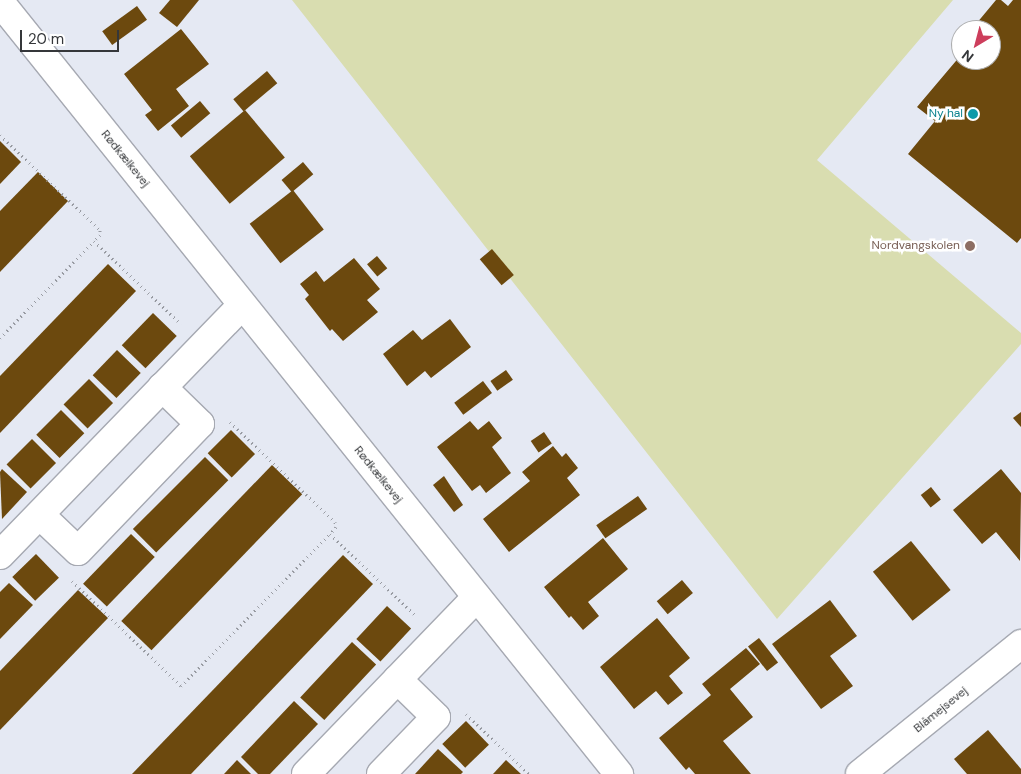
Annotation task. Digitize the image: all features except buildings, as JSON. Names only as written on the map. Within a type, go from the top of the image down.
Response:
[{"type":"street","name":"Rødkælkevej","points":[[3,12],[242,305],[619,774]]},
{"type":"street","points":[[0,555],[242,305]]},
{"type":"street","points":[[40,515],[78,551],[180,445],[200,424],[162,388]]},
{"type":"street","points":[[306,774],[477,597]]},
{"type":"street","name":"Blåmejsevej","points":[[860,774],[1021,644]]},
{"type":"street","points":[[381,774],[436,717],[397,680]]},
{"type":"path","points":[[0,135],[100,230],[100,235],[0,338]]},
{"type":"path","points":[[94,241],[203,346]]},
{"type":"path","points":[[70,580],[181,686],[336,527],[335,522],[228,420]]},
{"type":"path","points":[[330,534],[438,638]]},
{"type":"path","points":[[461,708],[529,774]]},
{"type":"green space","points":[[292,0],[953,0],[817,160],[1021,333],[1021,344],[777,619]]},
{"type":"place","name":"Ny hal","points":[[973,114]]},
{"type":"place","name":"Nordvangskolen","points":[[970,246]]}]
